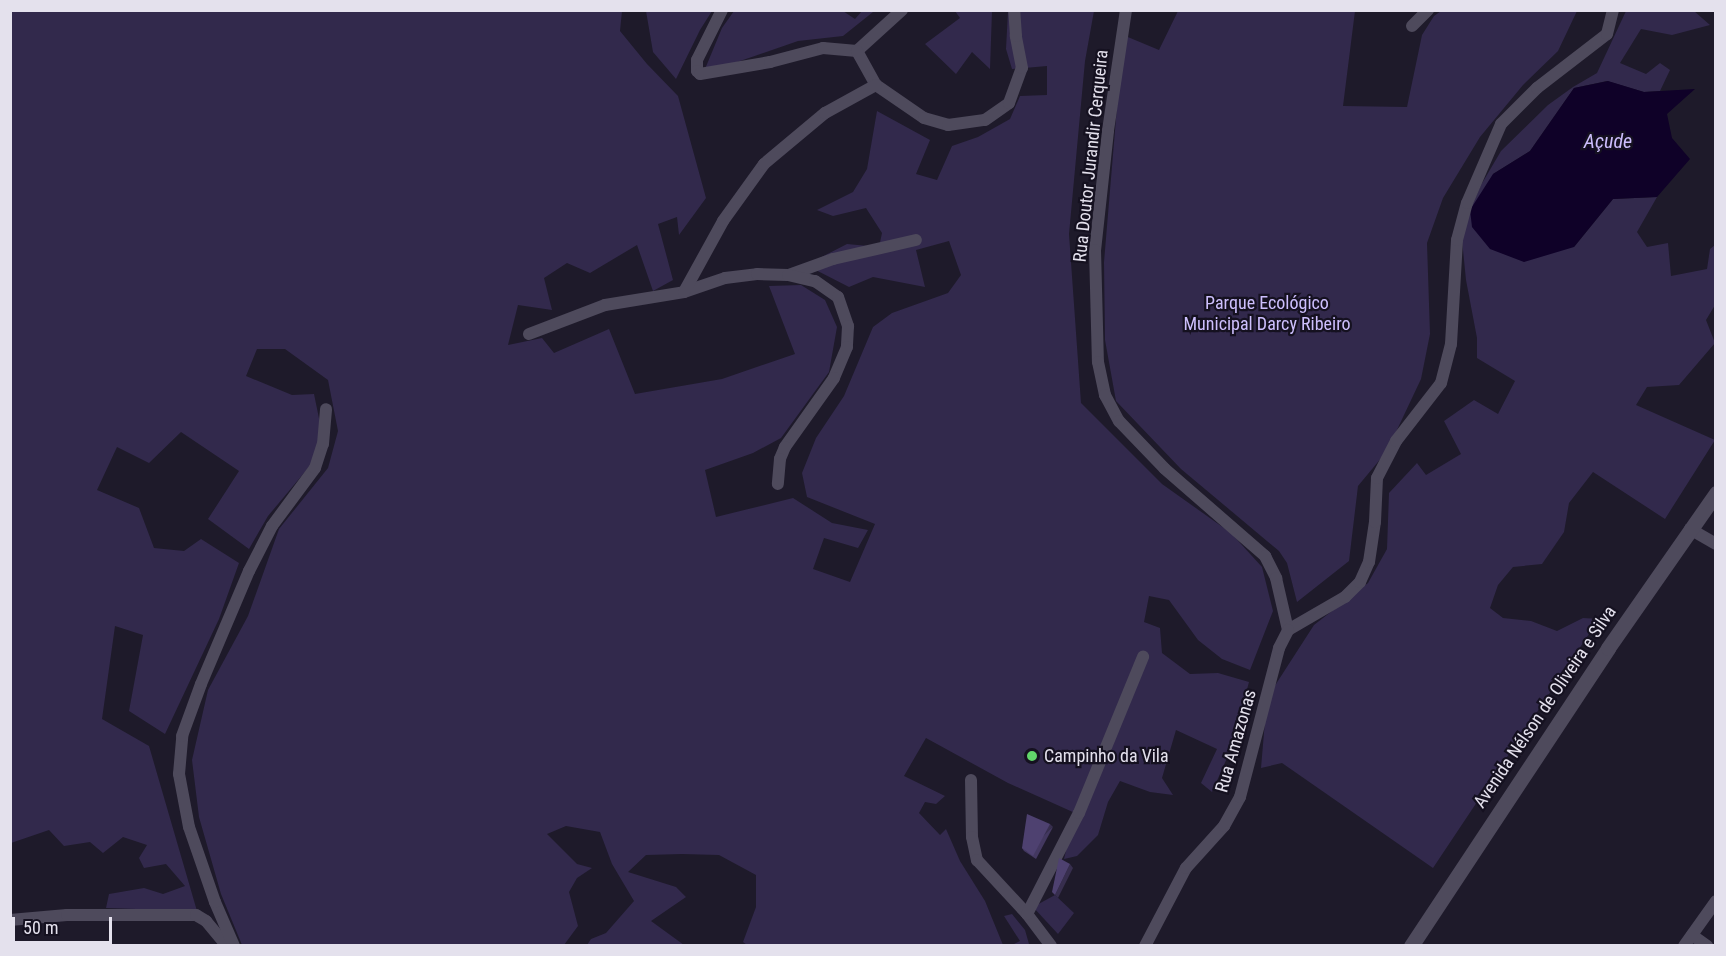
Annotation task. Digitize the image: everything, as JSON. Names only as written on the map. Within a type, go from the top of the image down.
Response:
[{"type":"street","points":[[722,10],[697,60],[697,71],[700,74],[770,62],[823,48],[857,51],[902,10]]},
{"type":"street","points":[[857,51],[876,85],[924,118],[948,125],[985,120],[1009,103],[1022,68],[1014,10]]},
{"type":"street","name":"Rua Doutor Jurandir Cerqueira","points":[[1126,10],[1108,131],[1095,250],[1098,362],[1105,395],[1119,421],[1165,469],[1265,556],[1276,578],[1288,630]]},
{"type":"street","points":[[1412,26],[1428,10]]},
{"type":"street","points":[[1288,630],[1345,597],[1360,582],[1369,562],[1375,522],[1377,478],[1396,441],[1441,383],[1451,344],[1457,240],[1467,203],[1501,124],[1537,88],[1607,34],[1613,10]]},
{"type":"street","points":[[684,292],[723,221],[764,164],[825,113],[876,85]]},
{"type":"street","points":[[788,275],[833,259],[916,240]]},
{"type":"street","points":[[529,334],[605,305],[684,292],[725,278],[757,274],[788,275],[815,281],[838,297],[848,326],[847,347],[834,378],[785,447],[780,459],[778,484]]},
{"type":"street","points":[[234,945],[215,902],[189,827],[179,774],[182,736],[201,684],[249,571],[272,526],[315,468],[323,444],[326,409]]},
{"type":"street","name":"Avenida Nélson de Oliveira e Silva","points":[[1411,945],[1716,493]]},
{"type":"street","points":[[1690,529],[1716,544]]},
{"type":"street","name":"Rua Amazonas","points":[[1145,945],[1186,868],[1224,826],[1240,797],[1279,648],[1288,630]]},
{"type":"street","points":[[1027,914],[1079,813],[1143,657]]},
{"type":"street","points":[[971,780],[972,837],[977,860],[1027,914],[1051,945]]},
{"type":"street","points":[[1684,945],[1716,901]]},
{"type":"street","points":[[10,920],[67,915],[196,915],[206,921],[227,945]]},
{"type":"street","points":[[1692,934],[1707,945]]},
{"type":"green space","points":[[10,11],[622,11],[620,31],[647,64],[678,96],[706,198],[679,235],[677,217],[658,224],[673,280],[653,291],[637,245],[590,273],[567,263],[544,278],[552,310],[518,305],[508,345],[542,338],[554,353],[609,329],[635,394],[722,379],[795,354],[769,286],[801,285],[825,300],[837,327],[829,372],[781,438],[753,453],[705,470],[716,517],[793,498],[832,523],[868,530],[858,548],[824,538],[813,569],[850,582],[875,524],[807,497],[802,473],[816,438],[844,396],[873,327],[892,313],[948,293],[961,275],[949,241],[916,250],[925,287],[873,277],[849,287],[806,265],[847,244],[879,247],[882,233],[866,208],[833,216],[817,210],[853,192],[867,169],[877,111],[930,140],[916,174],[937,180],[952,146],[978,137],[1010,119],[1020,96],[1047,95],[1047,66],[1012,69],[1006,49],[1008,11],[1094,11],[1085,61],[1069,234],[1081,403],[1162,484],[1231,533],[1262,567],[1273,611],[1250,670],[1222,659],[1198,640],[1169,600],[1149,596],[1144,622],[1160,628],[1162,653],[1190,674],[1218,673],[1249,682],[1231,749],[1212,792],[1201,783],[1217,749],[1176,730],[1162,778],[1173,795],[1150,792],[1120,781],[1108,802],[1098,835],[1077,856],[1064,859],[1075,813],[1008,783],[926,738],[904,776],[945,796],[936,804],[925,802],[919,813],[940,835],[946,829],[960,861],[985,901],[1003,945],[747,945],[743,942],[756,907],[756,875],[719,855],[682,854],[646,855],[628,872],[676,887],[686,897],[651,921],[684,945],[587,945],[591,939],[606,933],[634,901],[612,864],[600,832],[566,826],[547,834],[577,864],[592,868],[577,878],[569,892],[578,926],[564,945],[242,945],[221,894],[199,817],[192,760],[208,690],[248,616],[279,529],[328,468],[338,431],[328,380],[285,349],[257,349],[246,376],[292,395],[314,394],[322,433],[314,461],[268,516],[249,549],[208,519],[239,471],[181,432],[149,463],[117,447],[97,490],[139,508],[154,548],[184,551],[201,539],[239,563],[219,619],[165,734],[129,711],[143,635],[115,626],[102,719],[149,746],[197,911],[106,908],[109,894],[144,888],[163,894],[185,886],[166,864],[144,868],[139,858],[147,845],[123,837],[103,853],[90,842],[64,846],[49,830],[11,843]]},
{"type":"green space","points":[[646,11],[712,11],[676,79],[653,52]]},
{"type":"green space","points":[[734,11],[843,11],[855,19],[862,11],[873,12],[843,36],[798,41],[717,69],[705,69],[722,28]]},
{"type":"green space","points":[[955,11],[992,11],[990,69],[972,52],[956,74],[925,44],[960,18]]},
{"type":"green space","name":"Parque Ecológico Municipal Darcy Ribeiro","points":[[1178,11],[1355,11],[1343,106],[1407,107],[1422,35],[1434,16],[1441,11],[1577,11],[1558,51],[1523,85],[1480,137],[1443,198],[1427,243],[1430,334],[1421,379],[1387,451],[1358,486],[1349,561],[1297,602],[1287,563],[1279,551],[1181,469],[1116,401],[1105,340],[1104,262],[1123,35],[1159,50]]},
{"type":"green space","points":[[1626,11],[1694,11],[1710,25],[1672,35],[1641,29],[1620,63],[1646,74],[1660,63],[1670,70],[1660,91],[1644,92],[1607,81],[1574,88],[1530,151],[1493,174],[1574,247],[1613,199],[1657,197],[1637,232],[1647,247],[1668,243],[1671,276],[1707,269],[1710,249],[1715,245],[1715,305],[1706,320],[1715,343],[1679,385],[1647,387],[1636,405],[1715,440],[1665,519],[1593,472],[1569,503],[1564,532],[1542,564],[1513,567],[1498,585],[1490,608],[1503,618],[1531,621],[1557,631],[1583,618],[1599,619],[1433,868],[1282,763],[1261,768],[1267,698],[1314,625],[1368,583],[1387,549],[1389,493],[1417,463],[1426,475],[1461,454],[1444,421],[1474,400],[1498,414],[1515,381],[1477,358],[1477,338],[1466,280],[1461,230],[1481,185],[1501,151],[1548,105],[1573,87],[1597,73]]},
{"type":"green space","points":[[1055,895],[1074,913],[1058,934],[1033,907]]},
{"type":"green space","points":[[1012,914],[1025,930],[1029,944],[1012,945],[1020,941],[1004,916]]},
{"type":"water","name":"Açude","points":[[1608,81],[1644,92],[1695,89],[1667,114],[1672,138],[1690,159],[1657,197],[1613,199],[1574,247],[1524,262],[1490,249],[1472,227],[1470,210],[1493,174],[1530,151],[1574,88]]},
{"type":"building","points":[[1027,814],[1050,824],[1033,856],[1022,848]]},
{"type":"building","points":[[1059,858],[1070,864],[1055,895],[1052,892]]},
{"type":"place","name":"Campinho da Vila","points":[[1032,756]]}]
